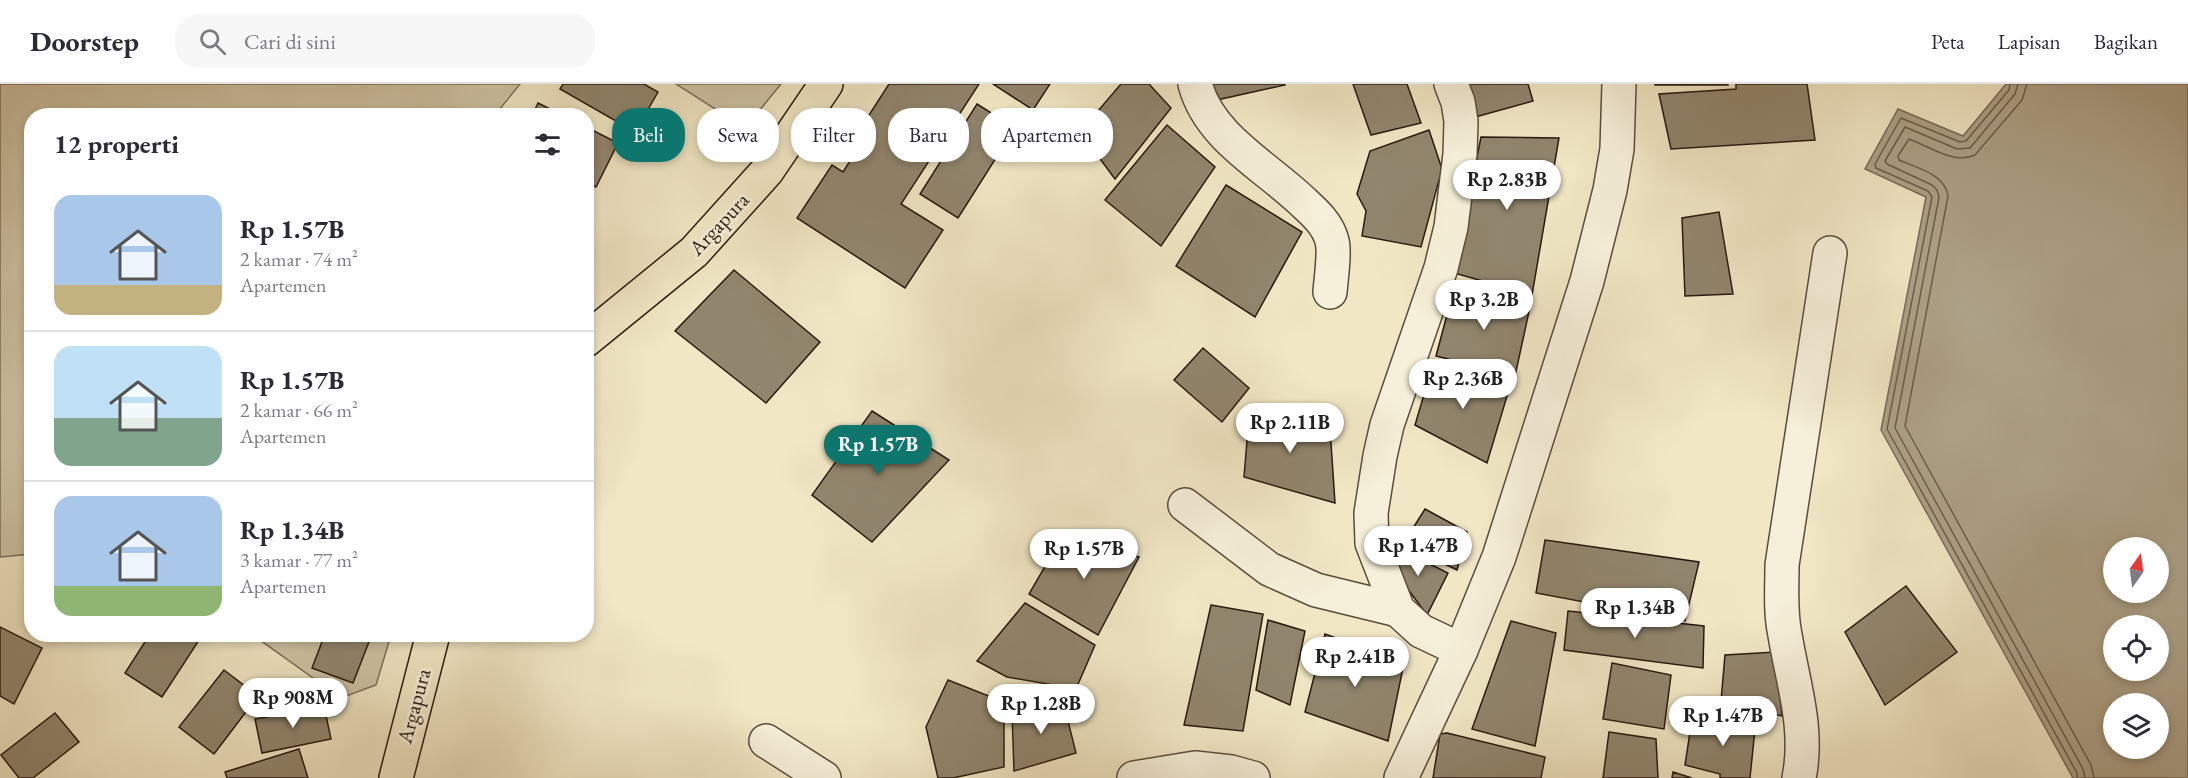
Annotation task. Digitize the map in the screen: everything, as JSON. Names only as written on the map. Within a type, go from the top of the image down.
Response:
[{"type":"highway","name":"Argapura","points":[[594,333],[694,252],[767,171],[826,84]]},
{"type":"highway","name":"Argapura","points":[[396,778],[431,642]]},
{"type":"street","points":[[1195,84],[1208,115],[1224,136],[1279,179],[1322,219],[1333,241],[1330,292]]},
{"type":"street","points":[[1451,84],[1458,102],[1461,121],[1460,154],[1451,227],[1441,268],[1387,426],[1371,513],[1372,543],[1398,610],[1421,631],[1461,650]]},
{"type":"street","points":[[1401,778],[1461,650],[1498,557],[1587,280],[1610,190],[1617,149],[1619,84]]},
{"type":"street","points":[[1798,778],[1802,722],[1784,634],[1781,600],[1782,565],[1830,253]]},
{"type":"street","points":[[1185,505],[1269,569],[1316,590],[1398,610]]},
{"type":"street","points":[[766,741],[824,778]]},
{"type":"street","points":[[1134,778],[1195,768],[1231,772],[1253,778]]},
{"type":"shaded area","points":[[0,84],[520,84],[501,108],[24,108],[24,555],[0,557]]},
{"type":"shaded area","points":[[676,84],[781,84],[761,108],[714,108]]},
{"type":"shaded area","points":[[263,642],[389,642],[376,685],[341,698]]},
{"type":"water","points":[[2006,84],[2188,84],[2188,778],[2073,778],[1881,430],[1926,197],[1865,169],[1898,109],[1963,136]]},
{"type":"building","points":[[563,84],[644,84],[658,92],[649,108],[612,108],[612,119],[560,89]]},
{"type":"building","points":[[889,84],[979,84],[963,108],[888,108],[888,162],[928,162],[901,204],[943,230],[905,288],[797,218],[832,165],[843,172],[849,162],[876,162],[876,108],[874,108]]},
{"type":"building","points":[[993,84],[1050,84],[1034,108],[1030,108]]},
{"type":"building","points":[[1121,84],[1149,84],[1171,108],[1115,179],[1102,162],[1113,162],[1113,108],[1100,108]]},
{"type":"building","points":[[1208,84],[1285,84],[1285,85],[1212,101]]},
{"type":"building","points":[[1353,84],[1407,84],[1421,123],[1371,135]]},
{"type":"building","points":[[1462,84],[1528,84],[1533,101],[1468,119]]},
{"type":"building","points":[[1728,84],[1728,85],[1655,85]]},
{"type":"building","points":[[1736,84],[1807,84],[1815,140],[1671,149],[1659,94],[1736,89]]},
{"type":"building","points":[[538,103],[548,108],[536,108]]},
{"type":"building","points":[[977,104],[983,108],[981,108],[981,162],[993,162],[958,218],[920,194],[940,162],[969,162],[969,117]]},
{"type":"building","points":[[1167,125],[1215,167],[1161,246],[1105,200]]},
{"type":"building","points":[[1429,130],[1442,169],[1421,247],[1362,236],[1366,211],[1357,194],[1370,151]]},
{"type":"building","points":[[594,131],[612,140],[612,155],[596,187],[594,186]]},
{"type":"building","points":[[1481,137],[1559,138],[1532,295],[1454,273]]},
{"type":"building","points":[[1226,185],[1302,232],[1255,317],[1176,266]]},
{"type":"building","points":[[1719,212],[1733,294],[1685,296],[1682,218]]},
{"type":"building","points":[[734,270],[820,342],[766,403],[675,331]]},
{"type":"building","points":[[1455,285],[1530,307],[1515,376],[1436,356]]},
{"type":"building","points":[[1203,348],[1249,388],[1222,422],[1174,380]]},
{"type":"building","points":[[1433,364],[1510,386],[1487,463],[1415,425]]},
{"type":"building","points":[[1250,405],[1330,428],[1335,503],[1244,477]]},
{"type":"building","points":[[872,411],[949,460],[872,542],[812,495]]},
{"type":"building","points":[[1425,509],[1467,532],[1457,570],[1403,544]]},
{"type":"building","points":[[1065,532],[1139,557],[1098,635],[1029,594]]},
{"type":"building","points":[[1545,540],[1699,562],[1685,621],[1536,593]]},
{"type":"building","points":[[1394,546],[1448,573],[1427,615],[1390,565]]},
{"type":"building","points":[[1906,586],[1957,652],[1885,705],[1845,632]]},
{"type":"building","points":[[1025,603],[1095,645],[1076,689],[1007,677],[977,661]]},
{"type":"building","points":[[1211,605],[1263,614],[1243,731],[1184,725]]},
{"type":"building","points":[[1568,611],[1704,626],[1703,668],[1564,650]]},
{"type":"building","points":[[1268,620],[1305,631],[1290,705],[1256,690]]},
{"type":"building","points":[[1511,621],[1556,633],[1535,746],[1472,729]]},
{"type":"building","points":[[0,627],[24,639],[24,642],[30,642],[42,648],[14,704],[0,696]]},
{"type":"building","points":[[1325,634],[1404,663],[1388,741],[1305,712]]},
{"type":"building","points":[[145,642],[198,642],[162,697],[125,673]]},
{"type":"building","points":[[322,642],[369,642],[353,683],[312,668]]},
{"type":"building","points":[[1776,652],[1782,716],[1721,701],[1725,655]]},
{"type":"building","points":[[1612,663],[1671,675],[1664,729],[1603,719]]},
{"type":"building","points":[[224,670],[258,696],[214,754],[179,727]]},
{"type":"building","points":[[948,680],[1004,702],[1004,767],[953,778],[938,778],[926,727]]},
{"type":"building","points":[[1063,701],[1076,753],[1014,771],[1012,712]]},
{"type":"building","points":[[324,706],[331,739],[262,753],[255,719]]},
{"type":"building","points":[[55,713],[79,742],[33,778],[19,778],[1,755]]},
{"type":"building","points":[[1707,716],[1756,719],[1750,778],[1720,778],[1720,774],[1685,765],[1690,732],[1704,732]]},
{"type":"building","points":[[1609,732],[1656,739],[1658,778],[1603,778]]},
{"type":"building","points":[[1447,733],[1545,757],[1541,778],[1433,778],[1440,734]]},
{"type":"building","points":[[299,749],[308,778],[227,778],[225,772]]},
{"type":"building","points":[[1673,772],[1692,778],[1672,778]]}]
